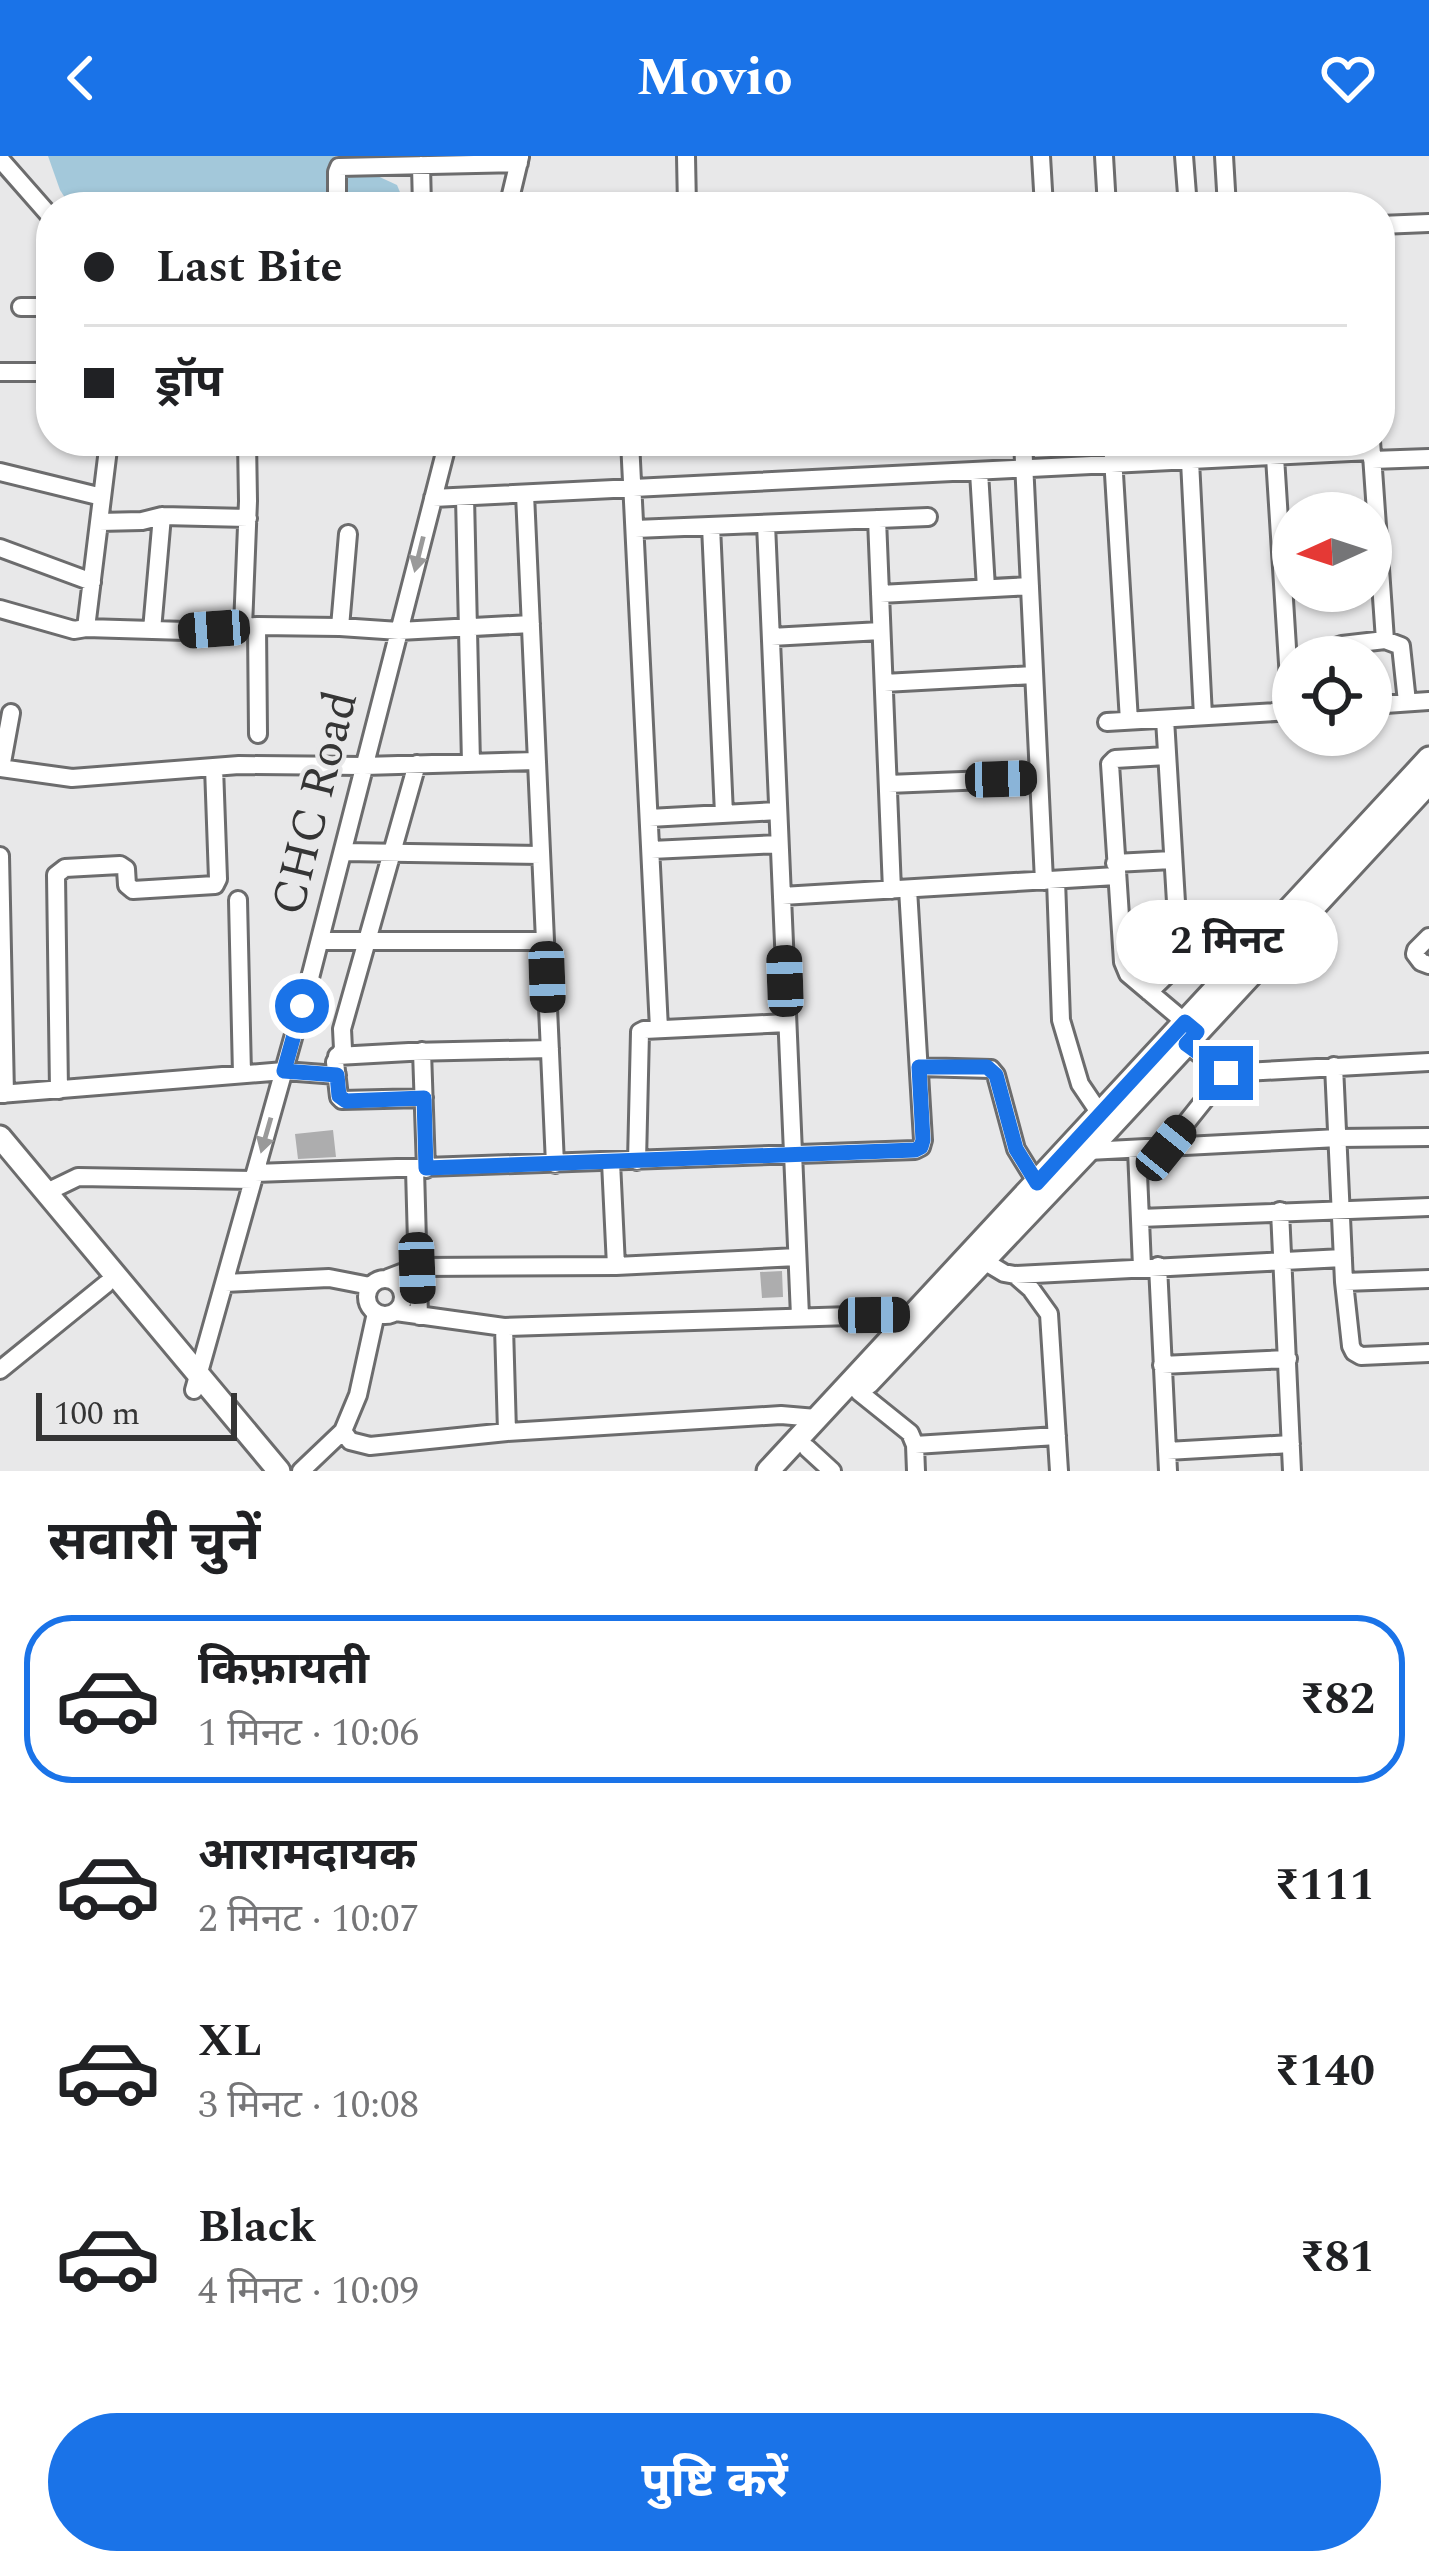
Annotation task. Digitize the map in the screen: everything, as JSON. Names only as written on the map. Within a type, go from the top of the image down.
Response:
[{"type":"main road","points":[[1189,1033],[1429,758]]},
{"type":"main road","points":[[786,1471],[1037,1183],[1104,1120],[1429,783]]},
{"type":"main road","points":[[768,1471],[922,1314],[984,1261],[1088,1151],[1104,1120]]},
{"type":"main road","points":[[0,1137],[262,1471]]},
{"type":"main road","points":[[0,1157],[106,1284],[279,1471]]},
{"type":"street","points":[[686,156],[687,192]]},
{"type":"street","points":[[1041,156],[1043,192]]},
{"type":"street","points":[[1104,156],[1105,192]]},
{"type":"street","points":[[1184,156],[1187,192]]},
{"type":"street","points":[[1224,156],[1226,192]]},
{"type":"street","points":[[0,159],[36,200]]},
{"type":"street","points":[[337,192],[339,167],[520,159],[512,192]]},
{"type":"street","points":[[421,165],[422,192]]},
{"type":"street","points":[[1395,224],[1429,223]]},
{"type":"street","points":[[21,307],[36,307]]},
{"type":"street","points":[[0,372],[36,372]]},
{"type":"street","points":[[1395,454],[1429,458]]},
{"type":"street","points":[[86,628],[107,456]]},
{"type":"street","points":[[248,456],[250,627],[259,734]]},
{"type":"street","name":"CHC Road","points":[[197,1383],[320,941],[444,456]]},
{"type":"street","points":[[631,456],[659,1029]]},
{"type":"street","points":[[1024,456],[1039,778],[1061,1020],[1080,1084],[1104,1120]]},
{"type":"street","points":[[1113,456],[1129,721]]},
{"type":"street","points":[[433,498],[1225,456]]},
{"type":"street","points":[[1274,456],[1287,636]]},
{"type":"street","points":[[1371,456],[1385,636]]},
{"type":"street","points":[[1190,461],[1203,716]]},
{"type":"street","points":[[0,472],[102,497]]},
{"type":"street","points":[[979,472],[986,588]]},
{"type":"street","points":[[525,494],[555,1165]]},
{"type":"street","points":[[465,496],[471,763]]},
{"type":"street","points":[[152,630],[162,517]]},
{"type":"street","points":[[635,529],[928,517]]},
{"type":"street","points":[[99,522],[248,518]]},
{"type":"street","points":[[47,1192],[66,1180],[94,1176],[254,1177],[921,1147],[919,1067],[888,784],[877,519]]},
{"type":"street","points":[[766,524],[800,1316]]},
{"type":"street","points":[[711,526],[724,814]]},
{"type":"street","points":[[340,627],[347,534]]},
{"type":"street","points":[[0,548],[92,582]]},
{"type":"street","points":[[880,594],[1030,586]]},
{"type":"street","points":[[0,609],[65,630],[340,627],[399,631],[531,624]]},
{"type":"street","points":[[770,637],[881,631]]},
{"type":"street","points":[[1392,643],[1401,646],[1407,702]]},
{"type":"street","points":[[884,682],[1034,675]]},
{"type":"street","points":[[1392,703],[1429,701]]},
{"type":"street","points":[[1108,722],[1272,712]]},
{"type":"street","points":[[11,713],[0,768],[72,778],[214,767],[537,760]]},
{"type":"street","points":[[1149,992],[1178,962],[1166,718]]},
{"type":"street","points":[[1167,756],[1111,761],[1125,970],[1226,1073]]},
{"type":"street","points":[[417,764],[342,1029],[344,1049],[337,1066],[339,1096],[346,1101],[424,1098]]},
{"type":"street","points":[[58,1090],[56,875],[65,868],[120,865],[133,890],[215,885],[214,767]]},
{"type":"street","points":[[888,784],[1039,778]]},
{"type":"street","points":[[649,818],[778,811]]},
{"type":"street","points":[[651,850],[779,844]]},
{"type":"street","points":[[343,852],[541,855]]},
{"type":"street","points":[[0,856],[2,1094],[337,1066],[422,1052],[550,1049]]},
{"type":"street","points":[[782,896],[1050,880],[1172,860]]},
{"type":"street","points":[[238,900],[242,1074]]},
{"type":"street","points":[[1429,937],[1415,954],[1429,965]]},
{"type":"street","points":[[320,941],[545,941]]},
{"type":"street","points":[[637,1161],[638,1037],[644,1030],[787,1023]]},
{"type":"street","points":[[419,1316],[422,1052]]},
{"type":"street","points":[[1166,1148],[1226,1073],[1429,1063]]},
{"type":"street","points":[[1334,1066],[1349,1338],[1354,1352],[1361,1356],[1429,1353]]},
{"type":"street","points":[[919,1067],[991,1070],[1016,1149],[1037,1183]]},
{"type":"street","points":[[1088,1151],[1429,1137]]},
{"type":"street","points":[[1137,1150],[1140,1218],[1162,1365],[1168,1471]]},
{"type":"street","points":[[611,1162],[616,1266]]},
{"type":"street","points":[[1140,1218],[1429,1207]]},
{"type":"street","points":[[1280,1211],[1292,1471]]},
{"type":"street","points":[[797,1257],[616,1266],[417,1268],[378,1280],[366,1296],[369,1306],[386,1316],[396,1312],[504,1327],[922,1314]]},
{"type":"street","points":[[984,1261],[1015,1275],[1343,1258]]},
{"type":"street","points":[[1015,1275],[1049,1314],[1059,1471]]},
{"type":"street","points":[[225,1283],[329,1278],[370,1286]]},
{"type":"street","points":[[388,1279],[403,1292],[396,1312]]},
{"type":"street","points":[[1344,1282],[1429,1279]]},
{"type":"street","points":[[0,1370],[106,1284]]},
{"type":"street","points":[[302,1471],[343,1430],[358,1395],[376,1313]]},
{"type":"street","points":[[504,1327],[507,1432]]},
{"type":"street","points":[[1162,1365],[1288,1359]]},
{"type":"street","points":[[859,1392],[910,1433],[916,1471]]},
{"type":"street","points":[[343,1430],[350,1441],[370,1446],[781,1414],[816,1418]]},
{"type":"street","points":[[915,1445],[1057,1436]]},
{"type":"street","points":[[1167,1451],[1291,1444]]},
{"type":"street","points":[[807,1448],[832,1471]]},
{"type":"water","points":[[48,156],[334,156],[397,185],[400,192],[61,192]]},
{"type":"building","points":[[333,1130],[336,1157],[298,1159],[295,1134]]},
{"type":"building","points":[[782,1271],[783,1297],[762,1298],[760,1272]]},
{"type":"route","points":[[302,1006],[284,1071],[337,1075],[339,1096],[346,1101],[424,1098],[426,1168],[915,1150],[923,1140],[919,1067],[987,1067],[996,1075],[1016,1149],[1037,1183],[1185,1022],[1197,1032],[1186,1044],[1226,1073]]}]
